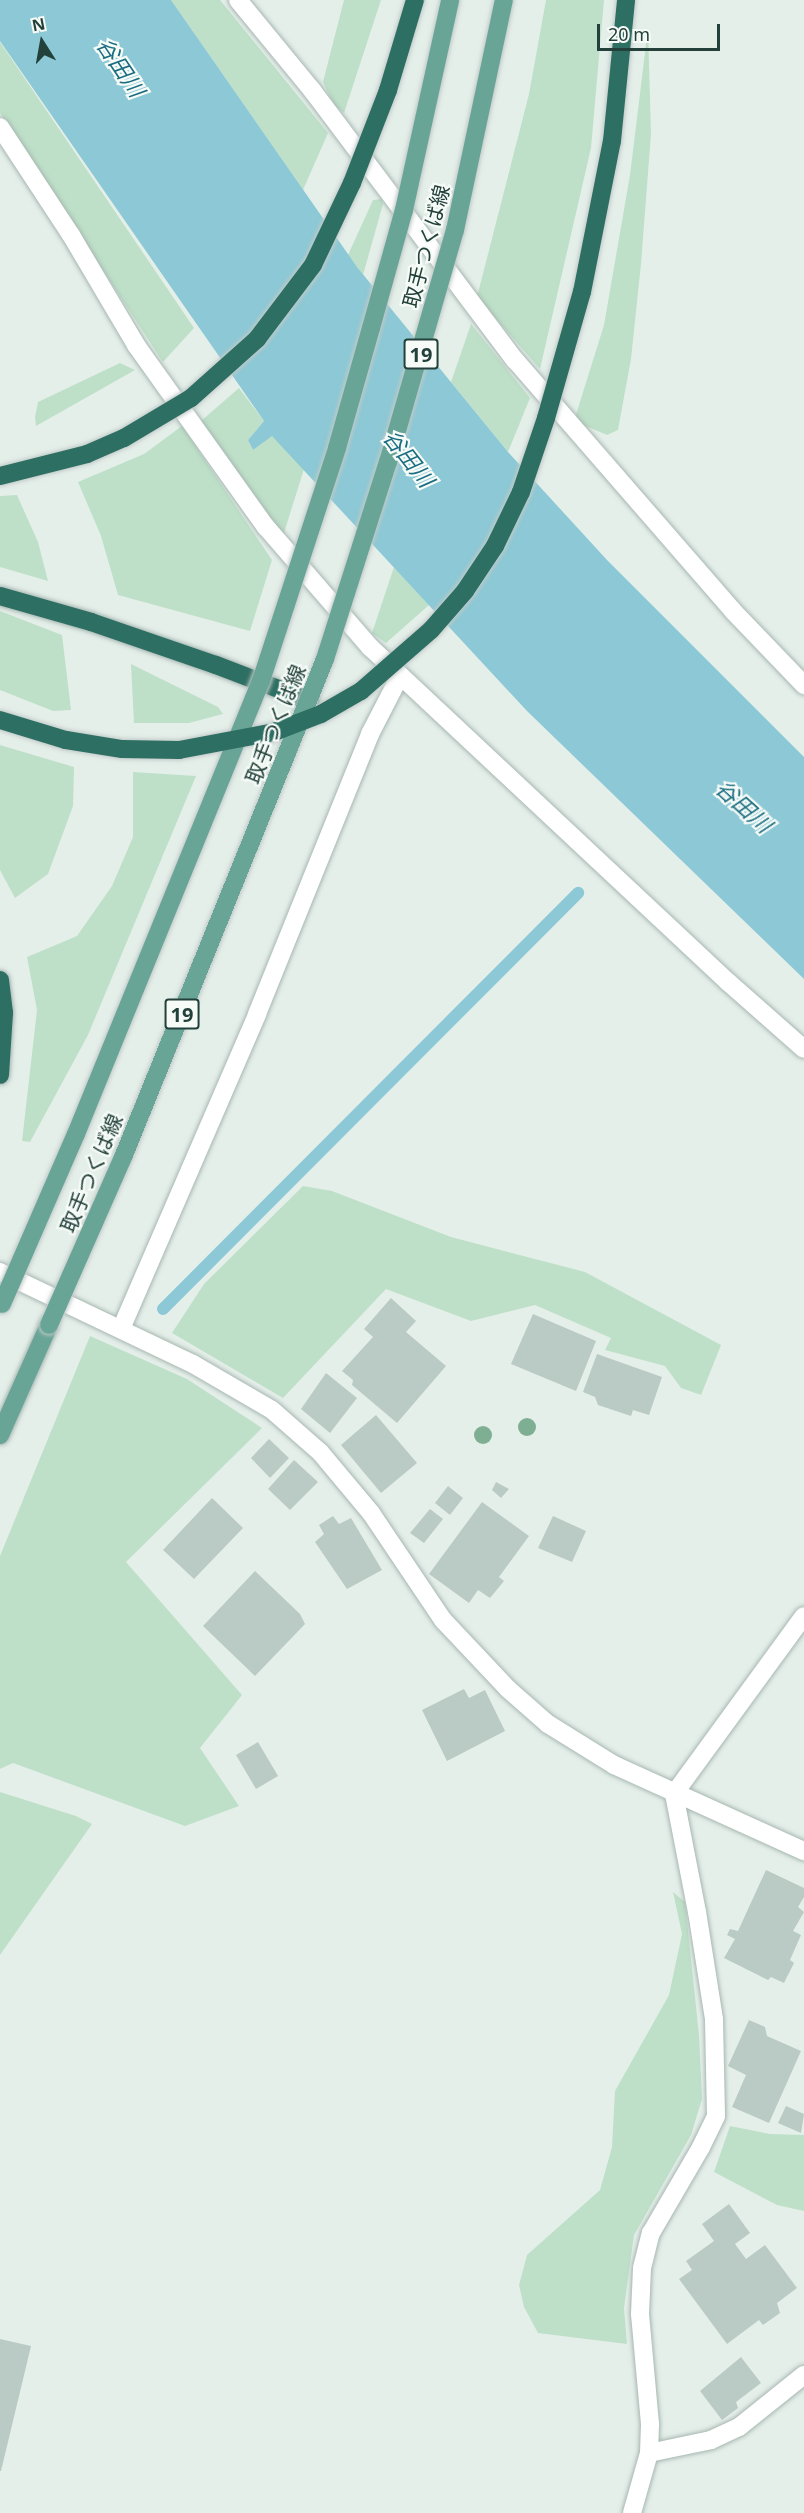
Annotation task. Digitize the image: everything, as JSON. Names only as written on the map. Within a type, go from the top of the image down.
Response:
[{"type":"highway","points":[[0,476],[87,454],[124,438],[191,398],[257,339],[313,265],[352,183],[388,90],[415,0]]},
{"type":"highway","points":[[0,720],[66,740],[122,749],[179,750],[217,745],[274,732],[321,714],[361,692],[407,653],[465,591],[495,546],[521,492],[546,418],[582,292],[612,141],[626,0]]},
{"type":"highway","points":[[0,596],[91,622],[261,681],[310,701]]},
{"type":"highway","points":[[0,980],[4,1013],[0,1075]]},
{"type":"main road","name":"取手つくば線","points":[[1,1306],[81,1123],[261,681],[337,448],[404,210],[450,0]]},
{"type":"main road","name":"取手つくば線","points":[[0,1435],[124,1155],[310,701],[385,473],[443,275],[489,81],[504,0]]},
{"type":"street","points":[[238,0],[312,90],[515,360],[726,603],[804,685]]},
{"type":"street","points":[[0,127],[71,236],[136,345],[266,527],[370,647],[728,982],[804,1049]]},
{"type":"street","points":[[121,1329],[257,1014],[370,734],[400,676]]},
{"type":"street","points":[[0,1272],[193,1364],[272,1410],[320,1452],[371,1513],[419,1588],[443,1620],[508,1689],[548,1724],[614,1765],[804,1851]]},
{"type":"street","points":[[633,2513],[649,2453],[650,2424],[640,2314],[642,2268],[651,2234],[701,2147],[716,2116],[714,2019],[697,1912],[674,1794],[804,1616]]},
{"type":"street","points":[[649,2453],[711,2440],[739,2427],[804,2375]]},
{"type":"green space","points":[[171,0],[220,0],[328,133],[303,190]]},
{"type":"green space","points":[[344,0],[381,0],[344,113],[334,105],[323,82]]},
{"type":"green space","points":[[546,0],[604,0],[591,148],[540,369],[477,297],[529,94]]},
{"type":"green space","points":[[648,28],[651,134],[641,264],[631,359],[618,430],[607,435],[574,421],[604,325],[630,175]]},
{"type":"green space","points":[[0,42],[194,328],[163,362],[0,113]]},
{"type":"green space","points":[[382,199],[383,204],[363,275],[348,255],[373,200]]},
{"type":"green space","points":[[471,324],[530,398],[508,452],[451,382]]},
{"type":"green space","points":[[120,363],[135,370],[36,426],[38,402]]},
{"type":"green space","points":[[239,388],[264,421],[248,440],[253,450],[272,435],[304,469],[283,536],[201,421]]},
{"type":"green space","points":[[182,426],[272,560],[250,631],[118,595],[101,536],[78,482],[144,454]]},
{"type":"green space","points":[[17,495],[38,542],[48,581],[0,567],[0,496]]},
{"type":"green space","points":[[394,567],[429,605],[386,643],[372,633]]},
{"type":"green space","points":[[0,611],[62,635],[71,710],[53,711],[0,690]]},
{"type":"green space","points":[[131,664],[218,707],[223,714],[189,723],[134,723]]},
{"type":"green space","points":[[0,745],[74,767],[73,806],[48,874],[15,898],[0,870]]},
{"type":"green space","points":[[133,772],[196,776],[88,1035],[30,1142],[22,1141],[37,1010],[27,957],[77,936],[112,886],[133,837]]},
{"type":"green space","points":[[303,1186],[332,1191],[451,1237],[585,1272],[721,1345],[701,1395],[681,1388],[665,1366],[605,1350],[611,1338],[535,1305],[471,1321],[386,1289],[283,1398],[172,1333],[204,1284]]},
{"type":"green space","points":[[90,1336],[187,1379],[262,1428],[126,1562],[242,1695],[200,1748],[239,1806],[185,1826],[13,1763],[0,1769],[0,1556]]},
{"type":"green space","points":[[0,1792],[76,1816],[92,1824],[0,1955]]},
{"type":"green space","points":[[673,1892],[685,1902],[699,2035],[702,2099],[691,2135],[634,2235],[624,2308],[627,2344],[538,2333],[524,2307],[519,2285],[527,2255],[600,2190],[612,2147],[615,2091],[669,1995],[682,1934]]},
{"type":"green space","points":[[730,2126],[770,2134],[804,2135],[804,2211],[777,2205],[714,2172]]},
{"type":"water","name":"谷田川","points":[[0,0],[171,0],[357,267],[508,452],[607,560],[804,757],[804,979],[527,711],[272,436],[253,450],[248,440],[264,421],[0,41]]},
{"type":"building","points":[[391,1298],[416,1321],[406,1332],[446,1366],[397,1423],[352,1385],[353,1380],[342,1371],[373,1337],[364,1329]]},
{"type":"building","points":[[533,1314],[596,1341],[576,1391],[511,1364]]},
{"type":"building","points":[[597,1354],[662,1377],[649,1415],[633,1410],[631,1416],[598,1405],[595,1397],[583,1392]]},
{"type":"building","points":[[326,1373],[357,1398],[330,1433],[301,1409]]},
{"type":"building","points":[[376,1415],[417,1463],[381,1493],[341,1445]]},
{"type":"building","points":[[269,1439],[289,1458],[270,1478],[251,1458]]},
{"type":"building","points":[[294,1460],[318,1482],[290,1510],[268,1489]]},
{"type":"building","points":[[496,1482],[509,1489],[501,1498],[492,1490]]},
{"type":"building","points":[[448,1486],[463,1498],[450,1515],[435,1503]]},
{"type":"building","points":[[212,1498],[243,1528],[194,1579],[163,1550]]},
{"type":"building","points":[[482,1502],[529,1536],[499,1577],[504,1581],[490,1598],[478,1590],[469,1603],[429,1574]]},
{"type":"building","points":[[430,1509],[443,1519],[424,1543],[410,1533]]},
{"type":"building","points":[[333,1516],[339,1524],[351,1518],[382,1570],[347,1589],[315,1542],[324,1534],[319,1525]]},
{"type":"building","points":[[553,1516],[586,1531],[572,1562],[538,1548]]},
{"type":"building","points":[[255,1571],[300,1614],[305,1624],[255,1676],[203,1626]]},
{"type":"building","points":[[464,1689],[469,1698],[485,1690],[505,1731],[447,1761],[422,1710]]},
{"type":"building","points":[[258,1742],[278,1776],[256,1789],[236,1755]]},
{"type":"building","points":[[766,1870],[804,1888],[804,1897],[798,1907],[804,1912],[793,1931],[801,1935],[790,1960],[794,1963],[784,1983],[771,1977],[768,1980],[724,1958],[735,1939],[727,1935],[730,1929],[738,1931]]},
{"type":"building","points":[[749,2020],[765,2027],[767,2036],[801,2051],[769,2123],[732,2107],[746,2075],[728,2066]]},
{"type":"building","points":[[786,2106],[804,2114],[801,2133],[778,2123]]},
{"type":"building","points":[[729,2204],[750,2233],[735,2244],[746,2259],[765,2245],[797,2288],[777,2303],[780,2313],[763,2325],[759,2320],[727,2344],[679,2279],[692,2270],[686,2261],[714,2241],[702,2224]]},
{"type":"building","points":[[0,2339],[31,2346],[1,2471],[0,2471]]},
{"type":"building","points":[[741,2357],[761,2383],[736,2402],[738,2408],[722,2420],[700,2391]]},
{"type":"waterway","points":[[163,1309],[578,893]]}]
